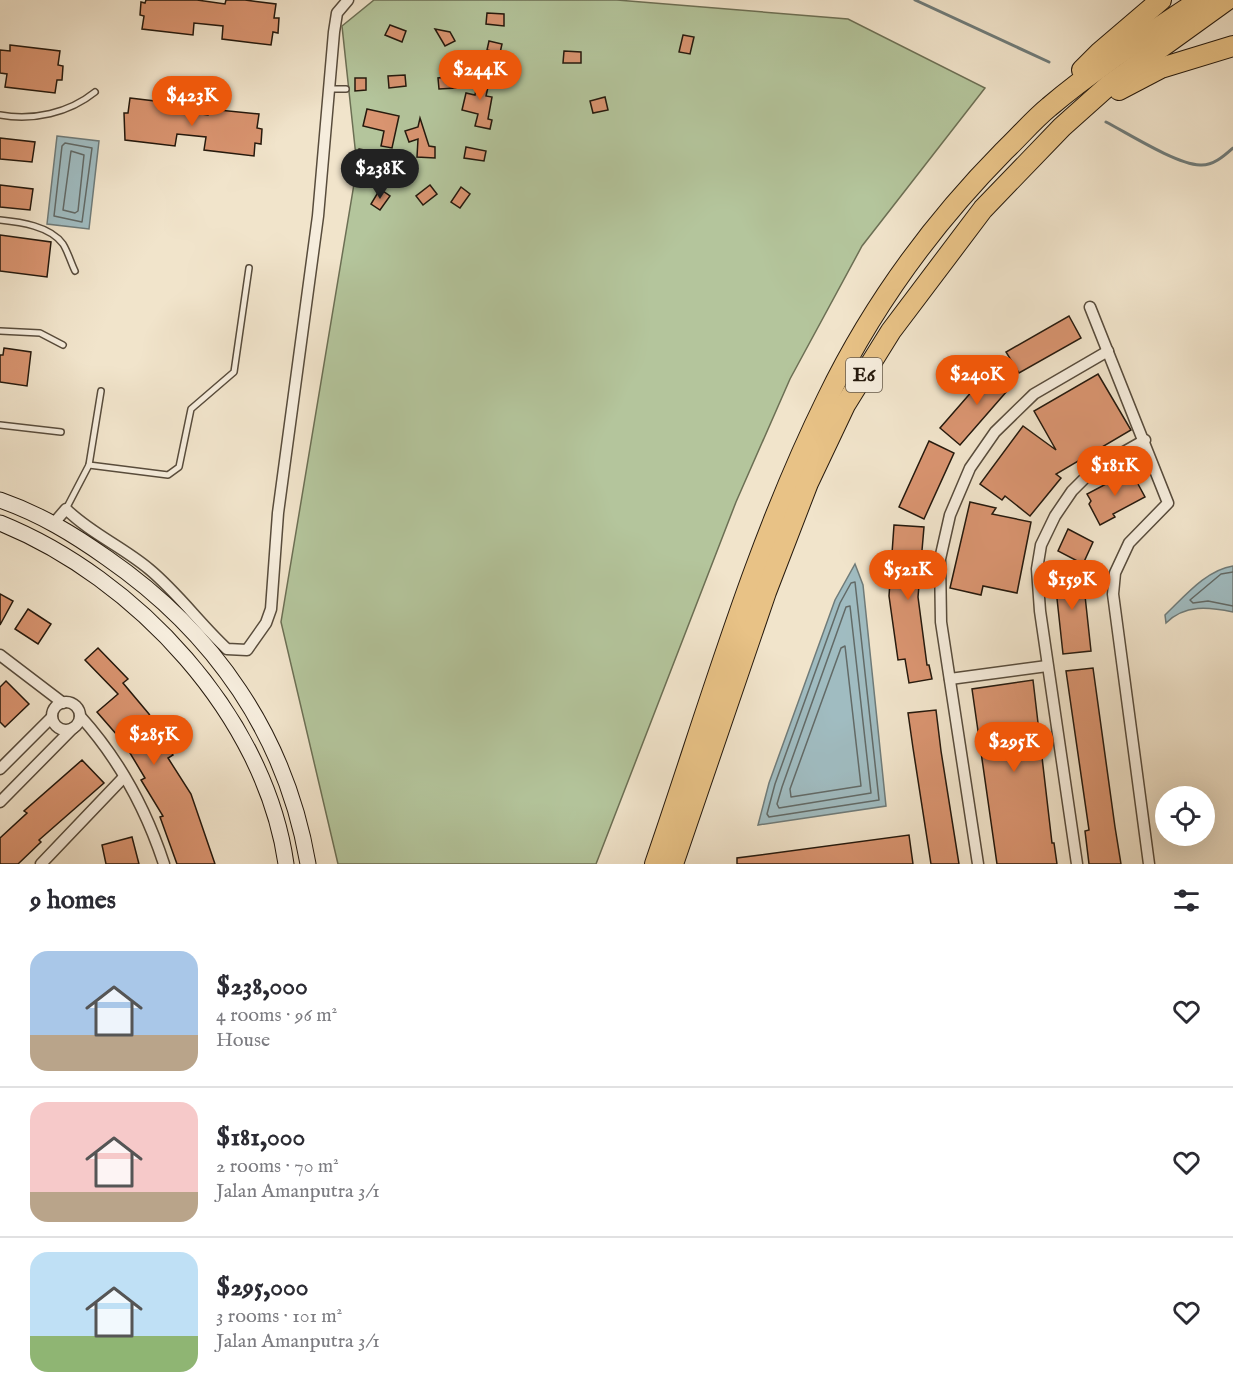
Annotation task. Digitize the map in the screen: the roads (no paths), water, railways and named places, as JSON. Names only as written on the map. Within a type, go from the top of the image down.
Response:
[{"type":"highway","points":[[1048,107],[1100,52],[1161,0]]},
{"type":"highway","name":"E6","points":[[655,864],[754,575],[791,477],[828,397],[872,319],[929,237],[964,192],[1048,107],[1131,46],[1200,0]]},
{"type":"highway","name":"E6","points":[[673,864],[766,592],[808,483],[845,405],[891,331],[983,209],[1062,127],[1109,85],[1227,0]]},
{"type":"highway","points":[[1062,127],[1126,86],[1161,68],[1233,46]]},
{"type":"main road","points":[[0,500],[54,523],[139,580],[193,630],[252,708],[285,773],[302,828],[308,864]]},
{"type":"main road","points":[[0,523],[28,534],[76,563],[125,598],[159,628],[192,667],[219,702],[262,776],[282,837],[286,864]]},
{"type":"street","points":[[54,523],[66,509],[75,519],[148,568],[227,649],[247,650],[266,623],[274,580],[279,513],[302,346],[336,16],[348,0]]},
{"type":"street","points":[[1090,307],[1165,490],[1168,506],[1148,522],[1129,543],[1115,573],[1113,594],[1149,864]]},
{"type":"street","points":[[978,864],[941,622],[940,559],[950,515],[970,468],[995,432],[1034,393],[1108,351]]},
{"type":"street","points":[[1077,864],[1047,666],[1037,569],[1041,545],[1072,491],[1094,469],[1145,440]]},
{"type":"street","points":[[0,655],[63,703],[74,706],[110,754],[150,822],[164,864]]},
{"type":"street","points":[[950,679],[1047,666]]},
{"type":"street","points":[[0,769],[52,717],[55,708],[63,703]]},
{"type":"street","points":[[0,802],[73,728],[80,716]]},
{"type":"street","points":[[52,717],[57,727],[67,730],[73,728]]},
{"type":"street","points":[[40,864],[124,777]]},
{"type":"lane","points":[[330,89],[346,89]]},
{"type":"lane","points":[[0,115],[51,114],[81,103],[95,92]]},
{"type":"lane","points":[[0,220],[20,222],[42,229],[62,243],[75,271]]},
{"type":"lane","points":[[89,465],[168,475],[175,473],[179,467],[191,409],[234,372],[249,268]]},
{"type":"lane","points":[[0,331],[40,333],[63,345]]},
{"type":"lane","points":[[66,509],[89,465],[101,391]]},
{"type":"lane","points":[[0,425],[61,432]]},
{"type":"water","points":[[57,136],[99,141],[89,229],[47,224]]},
{"type":"water","points":[[855,564],[863,585],[886,806],[758,825],[769,783],[835,600]]},
{"type":"water","points":[[1233,566],[1233,612],[1198,608],[1181,613],[1166,623],[1165,615],[1196,585],[1214,573]]},
{"type":"waterway","points":[[915,0],[1049,62]]},
{"type":"waterway","points":[[1106,122],[1178,160],[1190,163],[1209,164],[1233,148]]}]
